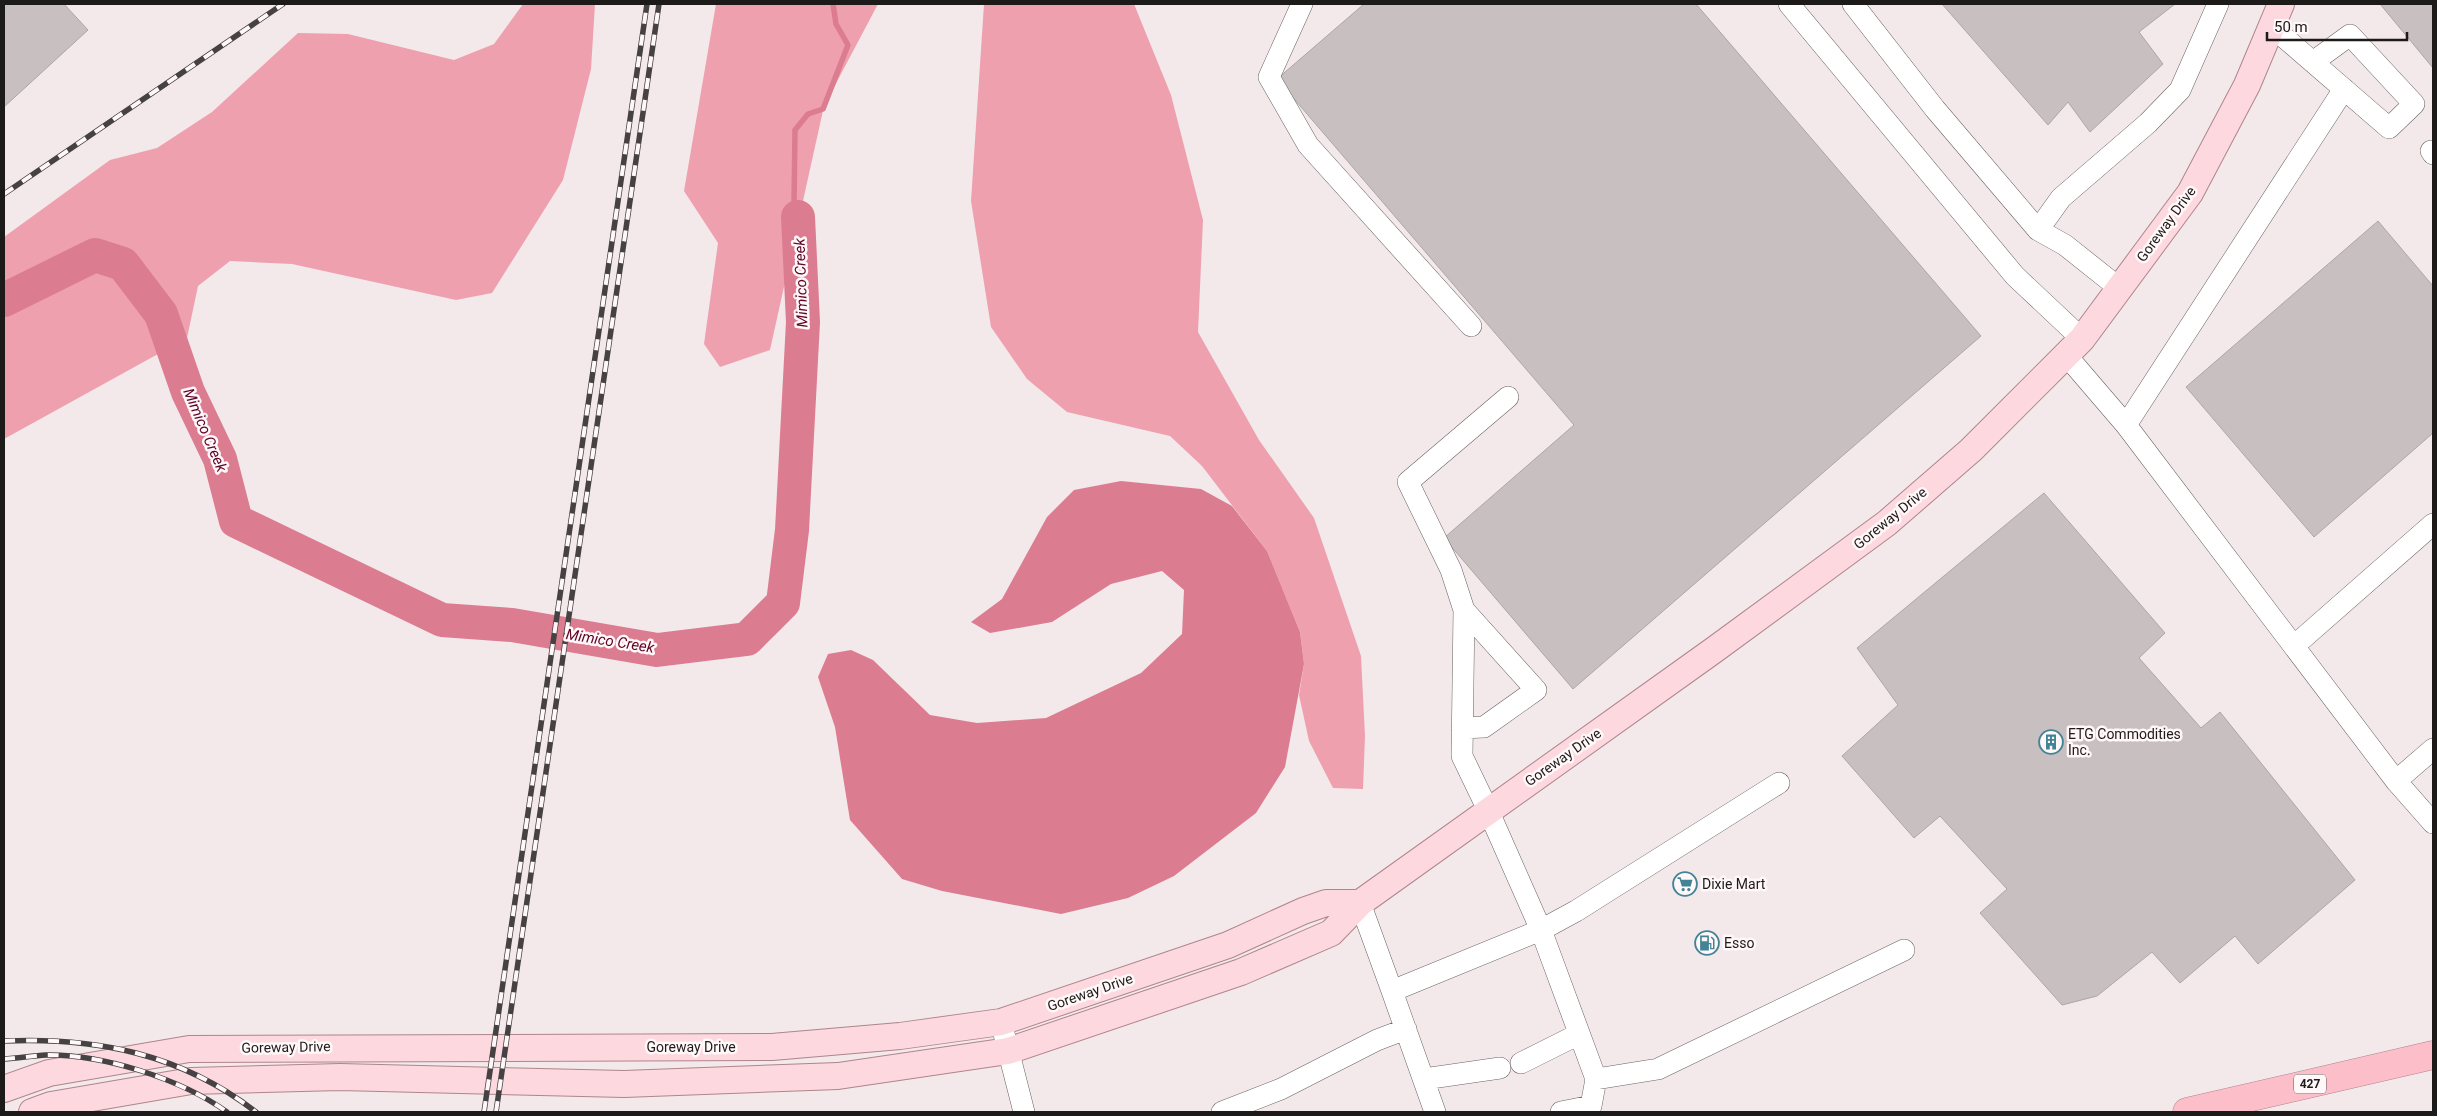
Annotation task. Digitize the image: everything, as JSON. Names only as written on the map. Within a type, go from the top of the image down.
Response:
[{"type":"highway","name":"427","points":[[2187,1112],[2433,1056]]},
{"type":"main road","name":"Goreway Drive","points":[[32,1112],[51,1105],[191,1081],[340,1077],[653,1083],[838,1076],[1008,1051],[1241,972],[1331,933],[1360,903],[1714,650],[1887,523],[1971,450],[2074,347],[2190,193],[2247,85],[2276,15]]},
{"type":"main road","name":"Goreway Drive","points":[[4,1089],[49,1073],[189,1049],[772,1047],[900,1036],[1001,1022],[1228,945],[1303,911],[1326,903],[1360,903]]},
{"type":"street","points":[[1302,4],[1269,77],[1308,145],[1471,326]]},
{"type":"street","points":[[1789,4],[2074,347],[2126,425],[2396,782],[2433,823]]},
{"type":"street","points":[[1853,4],[1935,109],[2038,230],[2066,245],[2119,288]]},
{"type":"street","points":[[2038,230],[2061,198],[2148,124],[2180,90],[2218,4]]},
{"type":"street","points":[[2276,15],[2314,62],[2389,128],[2414,104],[2350,36],[2314,62]]},
{"type":"street","points":[[2126,425],[2344,89]]},
{"type":"street","points":[[1508,396],[1408,482],[1451,570],[1464,610],[1462,756],[1541,930],[1596,1079],[1591,1106],[1561,1112]]},
{"type":"street","points":[[2294,646],[2433,524]]},
{"type":"street","points":[[1462,728],[1484,726],[1536,690],[1464,610]]},
{"type":"street","points":[[2396,782],[2433,749]]},
{"type":"street","points":[[1392,991],[1541,930],[1576,911],[1779,783]]},
{"type":"street","points":[[1360,903],[1435,1112]]},
{"type":"street","points":[[1596,1079],[1658,1069],[1904,950]]},
{"type":"street","points":[[1001,1022],[1024,1112]]},
{"type":"street","points":[[1222,1112],[1280,1090],[1377,1040],[1406,1030]]},
{"type":"street","points":[[1521,1063],[1579,1034]]},
{"type":"street","points":[[1424,1079],[1500,1068]]},
{"type":"shaded area","points":[[523,4],[595,4],[591,69],[563,180],[492,293],[456,300],[292,264],[230,261],[198,286],[187,338],[4,439],[4,237],[110,160],[157,148],[212,112],[298,33],[348,34],[454,60],[494,44]]},
{"type":"shaded area","points":[[716,4],[878,4],[824,106],[770,350],[720,367],[704,344],[718,243],[684,191]]},
{"type":"shaded area","points":[[984,4],[1134,4],[1171,95],[1203,220],[1198,332],[1259,440],[1314,518],[1361,656],[1365,736],[1363,789],[1333,788],[1309,741],[1299,695],[1304,664],[1300,632],[1267,551],[1202,466],[1170,436],[1067,412],[1027,379],[991,327],[971,201]]},
{"type":"shaded area","points":[[1121,481],[1201,489],[1232,506],[1267,551],[1300,632],[1304,664],[1285,767],[1256,813],[1174,876],[1128,898],[1061,914],[942,891],[902,879],[850,820],[835,727],[818,677],[828,654],[851,650],[873,660],[930,715],[977,723],[1046,718],[1141,673],[1182,634],[1184,590],[1162,571],[1111,584],[1052,622],[990,633],[971,622],[1002,599],[1047,517],[1074,490]]},
{"type":"building","points":[[4,4],[64,4],[88,30],[4,107]]},
{"type":"building","points":[[1364,4],[1696,4],[1981,336],[1573,689],[1444,538],[1574,425],[1277,79]]},
{"type":"building","points":[[1942,4],[2175,4],[2139,32],[2163,64],[2090,132],[2068,102],[2048,125]]},
{"type":"building","points":[[2380,4],[2433,4],[2433,68]]},
{"type":"building","points":[[2378,221],[2433,286],[2433,433],[2314,537],[2186,387]]},
{"type":"building","name":"ETG Commodities Inc.","points":[[2044,493],[2165,633],[2139,658],[2201,728],[2220,712],[2355,880],[2258,964],[2235,936],[2180,983],[2152,952],[2097,996],[2062,1005],[1980,913],[2007,889],[1940,816],[1914,838],[1842,756],[1898,705],[1857,648]]},
{"type":"waterway","name":"Mimico Creek","points":[[798,217],[794,203],[795,130],[808,114],[823,109],[848,45],[836,24],[833,4]]},
{"type":"waterway","name":"Mimico Creek","points":[[4,300],[95,255],[123,264],[161,314],[188,392],[220,459],[236,521],[442,620],[512,625],[657,650],[747,639],[783,603],[792,530],[803,322],[798,217]]},
{"type":"railway","points":[[4,194],[283,4]]},
{"type":"railway","points":[[484,1112],[647,4]]},
{"type":"railway","points":[[496,1112],[659,4]]},
{"type":"railway","points":[[4,1041],[72,1042],[105,1046],[137,1053],[168,1063],[198,1076],[227,1092],[256,1112]]},
{"type":"railway","points":[[4,1059],[46,1055],[92,1059],[116,1064],[165,1079],[208,1100],[227,1112]]},
{"type":"place","name":"ETG Commodities Inc.","points":[[2051,742]]},
{"type":"place","name":"Dixie Mart","points":[[1685,884]]},
{"type":"place","name":"Esso","points":[[1707,943]]}]
